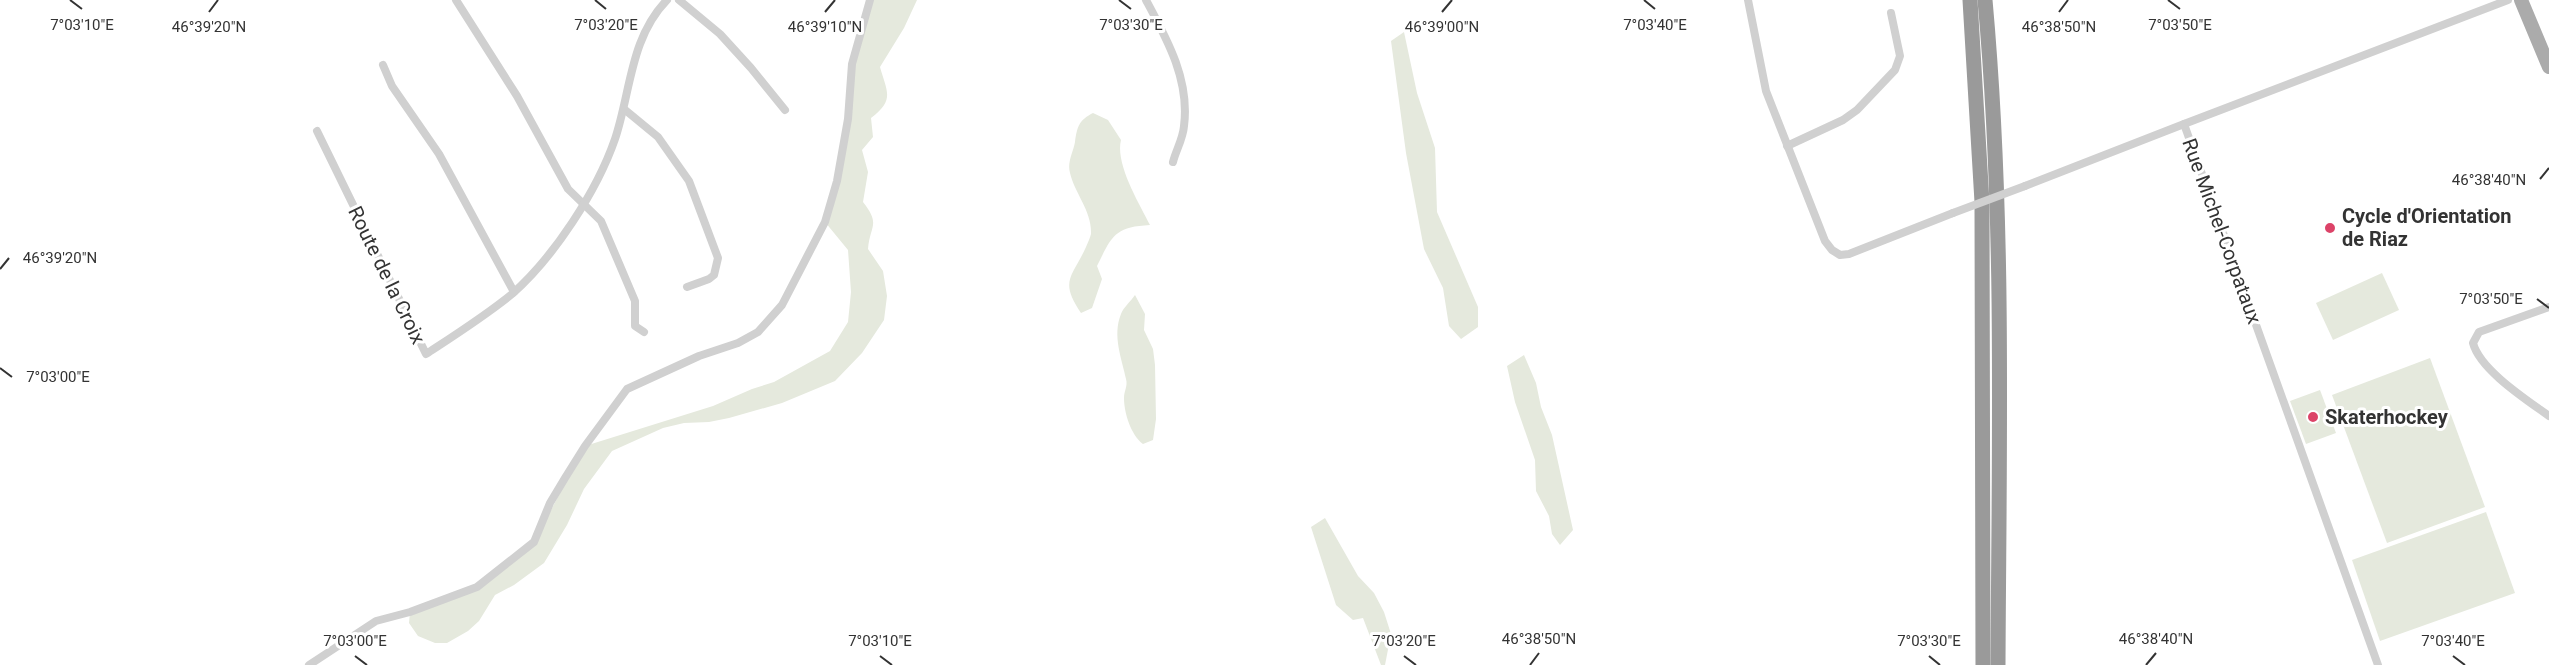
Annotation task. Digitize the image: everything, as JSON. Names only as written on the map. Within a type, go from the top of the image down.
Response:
[{"type":"highway","points":[[1970,0],[1978,108],[1982,213],[1983,665]]},
{"type":"highway","points":[[1985,0],[1994,107],[1997,201],[1998,665]]},
{"type":"main road","points":[[2521,0],[2549,67]]},
{"type":"street","points":[[456,0],[517,96],[568,189],[601,221],[635,301],[635,326],[644,332]]},
{"type":"street","name":"Route de la Croix","points":[[317,131],[426,354],[490,312],[514,292],[535,269],[584,205],[603,168],[624,109],[638,46],[654,13],[667,0]]},
{"type":"street","points":[[679,0],[720,34],[785,110]]},
{"type":"street","points":[[309,665],[376,621],[410,612],[477,587],[534,542],[550,503],[565,478],[585,446],[627,389],[699,356],[738,343],[758,332],[782,305],[825,222],[837,181],[848,119],[852,64],[870,0]]},
{"type":"street","points":[[1146,0],[1172,48],[1178,66],[1184,126],[1173,162]]},
{"type":"street","points":[[1748,0],[1760,71],[1787,146],[1826,241],[1832,250],[1840,255],[1849,254],[2184,124]]},
{"type":"street","name":"Rue Michel-Corpataux","points":[[2378,665],[2184,124],[2508,0]]},
{"type":"street","points":[[1787,146],[1843,120],[1857,110],[1894,70],[1900,56],[1891,13]]},
{"type":"street","points":[[383,65],[392,86],[439,154],[514,292]]},
{"type":"street","points":[[624,109],[658,137],[689,181],[718,258],[714,275],[687,287]]},
{"type":"street","points":[[2549,308],[2479,332],[2472,343],[2475,351],[2495,374],[2549,416]]},
{"type":"shaded area","points":[[870,0],[917,0],[904,28],[880,67],[887,89],[886,101],[879,112],[871,118],[873,137],[862,150],[868,172],[863,202],[873,221],[868,249],[883,271],[887,296],[884,320],[862,353],[835,381],[782,403],[729,418],[663,428],[612,451],[584,489],[567,525],[544,563],[514,585],[495,595],[479,621],[468,631],[447,643],[435,643],[418,636],[409,623],[410,612],[477,587],[534,542],[585,446],[713,406],[774,382],[830,351],[848,322],[851,292],[848,250],[825,222],[837,181],[852,67]]},
{"type":"shaded area","points":[[1404,32],[1417,93],[1435,148],[1437,212],[1478,307],[1478,327],[1461,339],[1449,326],[1443,288],[1424,249],[1406,153],[1391,41]]},
{"type":"shaded area","points":[[1093,113],[1108,120],[1121,140],[1121,160],[1125,172],[1150,225],[1121,231],[1111,240],[1097,266],[1102,279],[1092,308],[1081,313],[1074,302],[1069,286],[1072,273],[1090,237],[1091,226],[1072,181],[1069,165],[1080,125]]},
{"type":"shaded area","points":[[2382,273],[2399,310],[2333,340],[2316,303]]},
{"type":"shaded area","points":[[1135,295],[1145,314],[1144,330],[1153,349],[1155,365],[1156,419],[1153,440],[1143,444],[1135,435],[1125,410],[1126,382],[1117,331],[1123,309]]},
{"type":"shaded area","points":[[1524,355],[1536,383],[1541,407],[1552,435],[1573,530],[1560,545],[1552,534],[1549,516],[1536,491],[1535,460],[1515,402],[1507,366]]},
{"type":"shaded area","points":[[2430,358],[2485,507],[2387,543],[2332,395]]},
{"type":"shaded area","name":"Skaterhockey","points":[[2320,390],[2336,433],[2306,444],[2290,401]]},
{"type":"shaded area","points":[[2486,512],[2515,593],[2380,641],[2352,560]]},
{"type":"shaded area","points":[[1325,518],[1358,576],[1374,593],[1384,612],[1391,634],[1385,665],[1381,665],[1363,618],[1353,620],[1336,605],[1311,527]]},
{"type":"place","name":"Cycle d'Orientation de Riaz","points":[[2330,228]]},
{"type":"place","name":"Skaterhockey","points":[[2313,417]]}]
